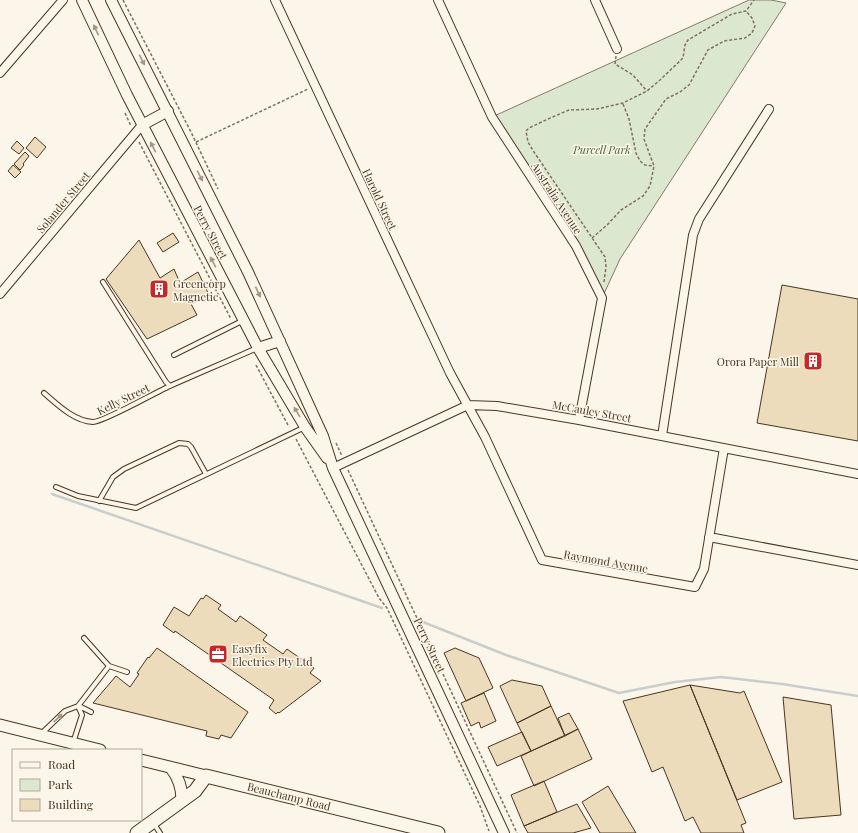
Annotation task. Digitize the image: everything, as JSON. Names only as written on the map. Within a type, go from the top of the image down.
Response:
[{"type":"main road","points":[[0,725],[96,749]]},
{"type":"main road","name":"Beauchamp Road","points":[[142,760],[438,833]]},
{"type":"main road","points":[[171,768],[177,776],[180,784],[182,800]]},
{"type":"main road","points":[[137,833],[195,791],[206,776]]},
{"type":"street","points":[[0,73],[63,0]]},
{"type":"street","name":"Perry Street","points":[[82,0],[142,125],[244,320],[254,350],[333,468]]},
{"type":"street","name":"Perry Street","points":[[111,0],[248,272],[323,436],[333,468],[504,833]]},
{"type":"street","name":"Harold Street","points":[[275,0],[450,373],[468,405]]},
{"type":"street","name":"Australia Avenue","points":[[438,0],[492,117],[576,246],[602,298]]},
{"type":"street","points":[[595,0],[617,49]]},
{"type":"street","points":[[662,436],[693,236],[699,219],[769,109]]},
{"type":"street","points":[[142,125],[168,111]]},
{"type":"street","name":"Solander Street","points":[[0,294],[142,125]]},
{"type":"street","points":[[579,420],[602,298]]},
{"type":"street","points":[[254,350],[280,341]]},
{"type":"street","name":"McCauley Street","points":[[333,468],[468,405],[497,406],[579,420],[858,474]]},
{"type":"street","name":"Raymond Avenue","points":[[468,405],[485,437],[542,560],[695,587],[704,569],[724,448]]},
{"type":"street","points":[[709,537],[858,564]]},
{"type":"lane","points":[[103,282],[170,386]]},
{"type":"lane","points":[[174,355],[244,320]]},
{"type":"lane","name":"Kelly Street","points":[[44,393],[71,415],[95,422],[170,386],[254,350]]},
{"type":"lane","points":[[56,487],[78,496],[136,508],[305,427]]},
{"type":"lane","points":[[100,501],[114,477],[124,469],[179,443],[188,444],[191,447],[206,474]]},
{"type":"lane","points":[[84,638],[109,666],[127,672]]},
{"type":"lane","points":[[40,735],[65,711],[78,706],[109,666]]},
{"type":"lane","points":[[78,706],[91,712]]},
{"type":"lane","points":[[73,743],[82,715],[78,706]]},
{"type":"lane","points":[[153,822],[160,833]]},
{"type":"path","points":[[123,0],[196,142],[219,192]]},
{"type":"path","points":[[602,298],[606,267],[605,257],[531,147],[526,136],[526,131],[548,118],[569,110],[597,109],[623,104],[647,91],[683,58],[685,45],[688,40],[732,14],[746,11],[754,0]]},
{"type":"path","points":[[592,238],[621,210],[643,196],[650,186],[654,166],[644,139],[645,129],[666,99],[680,92],[689,85],[708,50],[724,41],[745,38],[752,33],[755,26],[752,18],[746,11]]},
{"type":"path","points":[[617,49],[615,64],[632,75],[647,91]]},
{"type":"path","points":[[196,142],[315,86]]},
{"type":"path","points":[[623,104],[629,119],[636,153],[640,161],[645,165],[654,166]]},
{"type":"path","points":[[123,109],[234,325]]},
{"type":"path","points":[[254,350],[293,433],[380,598],[387,608],[480,806],[489,831]]},
{"type":"path","points":[[335,441],[517,833]]},
{"type":"green space","name":"Purcell Park","points":[[749,0],[771,0],[786,3],[620,259],[602,298],[576,246],[492,117]]},
{"type":"building","points":[[35,137],[46,147],[37,158],[26,148]]},
{"type":"building","points":[[17,141],[24,148],[19,154],[11,148]]},
{"type":"building","points":[[25,152],[29,156],[20,170],[14,164]]},
{"type":"building","points":[[13,165],[21,172],[15,178],[8,171]]},
{"type":"building","points":[[173,233],[179,242],[163,252],[157,243]]},
{"type":"building","name":"Greencorp Magnetic","points":[[139,240],[160,278],[174,269],[180,283],[198,272],[209,295],[191,304],[197,315],[147,339],[106,279]]},
{"type":"building","name":"Orora Paper Mill","points":[[782,285],[858,299],[858,441],[757,423]]},
{"type":"building","points":[[206,595],[221,605],[218,609],[236,622],[240,616],[267,635],[263,640],[283,654],[287,649],[314,668],[310,673],[321,681],[276,714],[269,708],[274,700],[175,631],[174,633],[163,625],[174,607],[189,616],[201,598],[203,599]]},
{"type":"building","points":[[157,648],[248,712],[231,738],[221,735],[219,739],[206,736],[207,731],[93,703],[116,676],[130,687],[139,674],[137,673],[148,657],[149,658]]},
{"type":"building","points":[[455,648],[479,658],[493,688],[466,701],[444,653]]},
{"type":"building","points":[[512,680],[542,686],[551,706],[517,723],[500,686]]},
{"type":"building","points":[[690,685],[740,693],[744,691],[782,782],[737,800]]},
{"type":"building","points":[[690,685],[746,823],[741,825],[744,833],[701,833],[693,817],[685,821],[663,767],[652,772],[623,701]]},
{"type":"building","points":[[484,693],[496,721],[481,728],[479,722],[471,726],[461,703]]},
{"type":"building","points":[[783,697],[831,705],[841,815],[794,819]]},
{"type":"building","points":[[551,706],[565,736],[531,751],[517,723]]},
{"type":"building","points":[[569,713],[578,729],[565,736],[558,718]]},
{"type":"building","points":[[578,729],[592,759],[534,786],[521,756]]},
{"type":"building","points":[[522,732],[531,751],[497,766],[488,747]]},
{"type":"building","points":[[544,781],[557,812],[524,826],[511,795]]},
{"type":"building","points":[[608,786],[636,833],[600,833],[582,802]]},
{"type":"building","points":[[577,804],[591,828],[573,833],[528,833],[524,826]]},
{"type":"waterway","points":[[52,494],[382,608]]},
{"type":"waterway","points":[[423,622],[506,655],[619,693],[675,682],[721,677],[782,684],[858,696]]},
{"type":"place","name":"Greencorp Magnetic","points":[[159,289]]},
{"type":"place","name":"Orora Paper Mill","points":[[813,361]]},
{"type":"place","name":"Easyfix Electrics Pty Ltd","points":[[218,654]]}]
